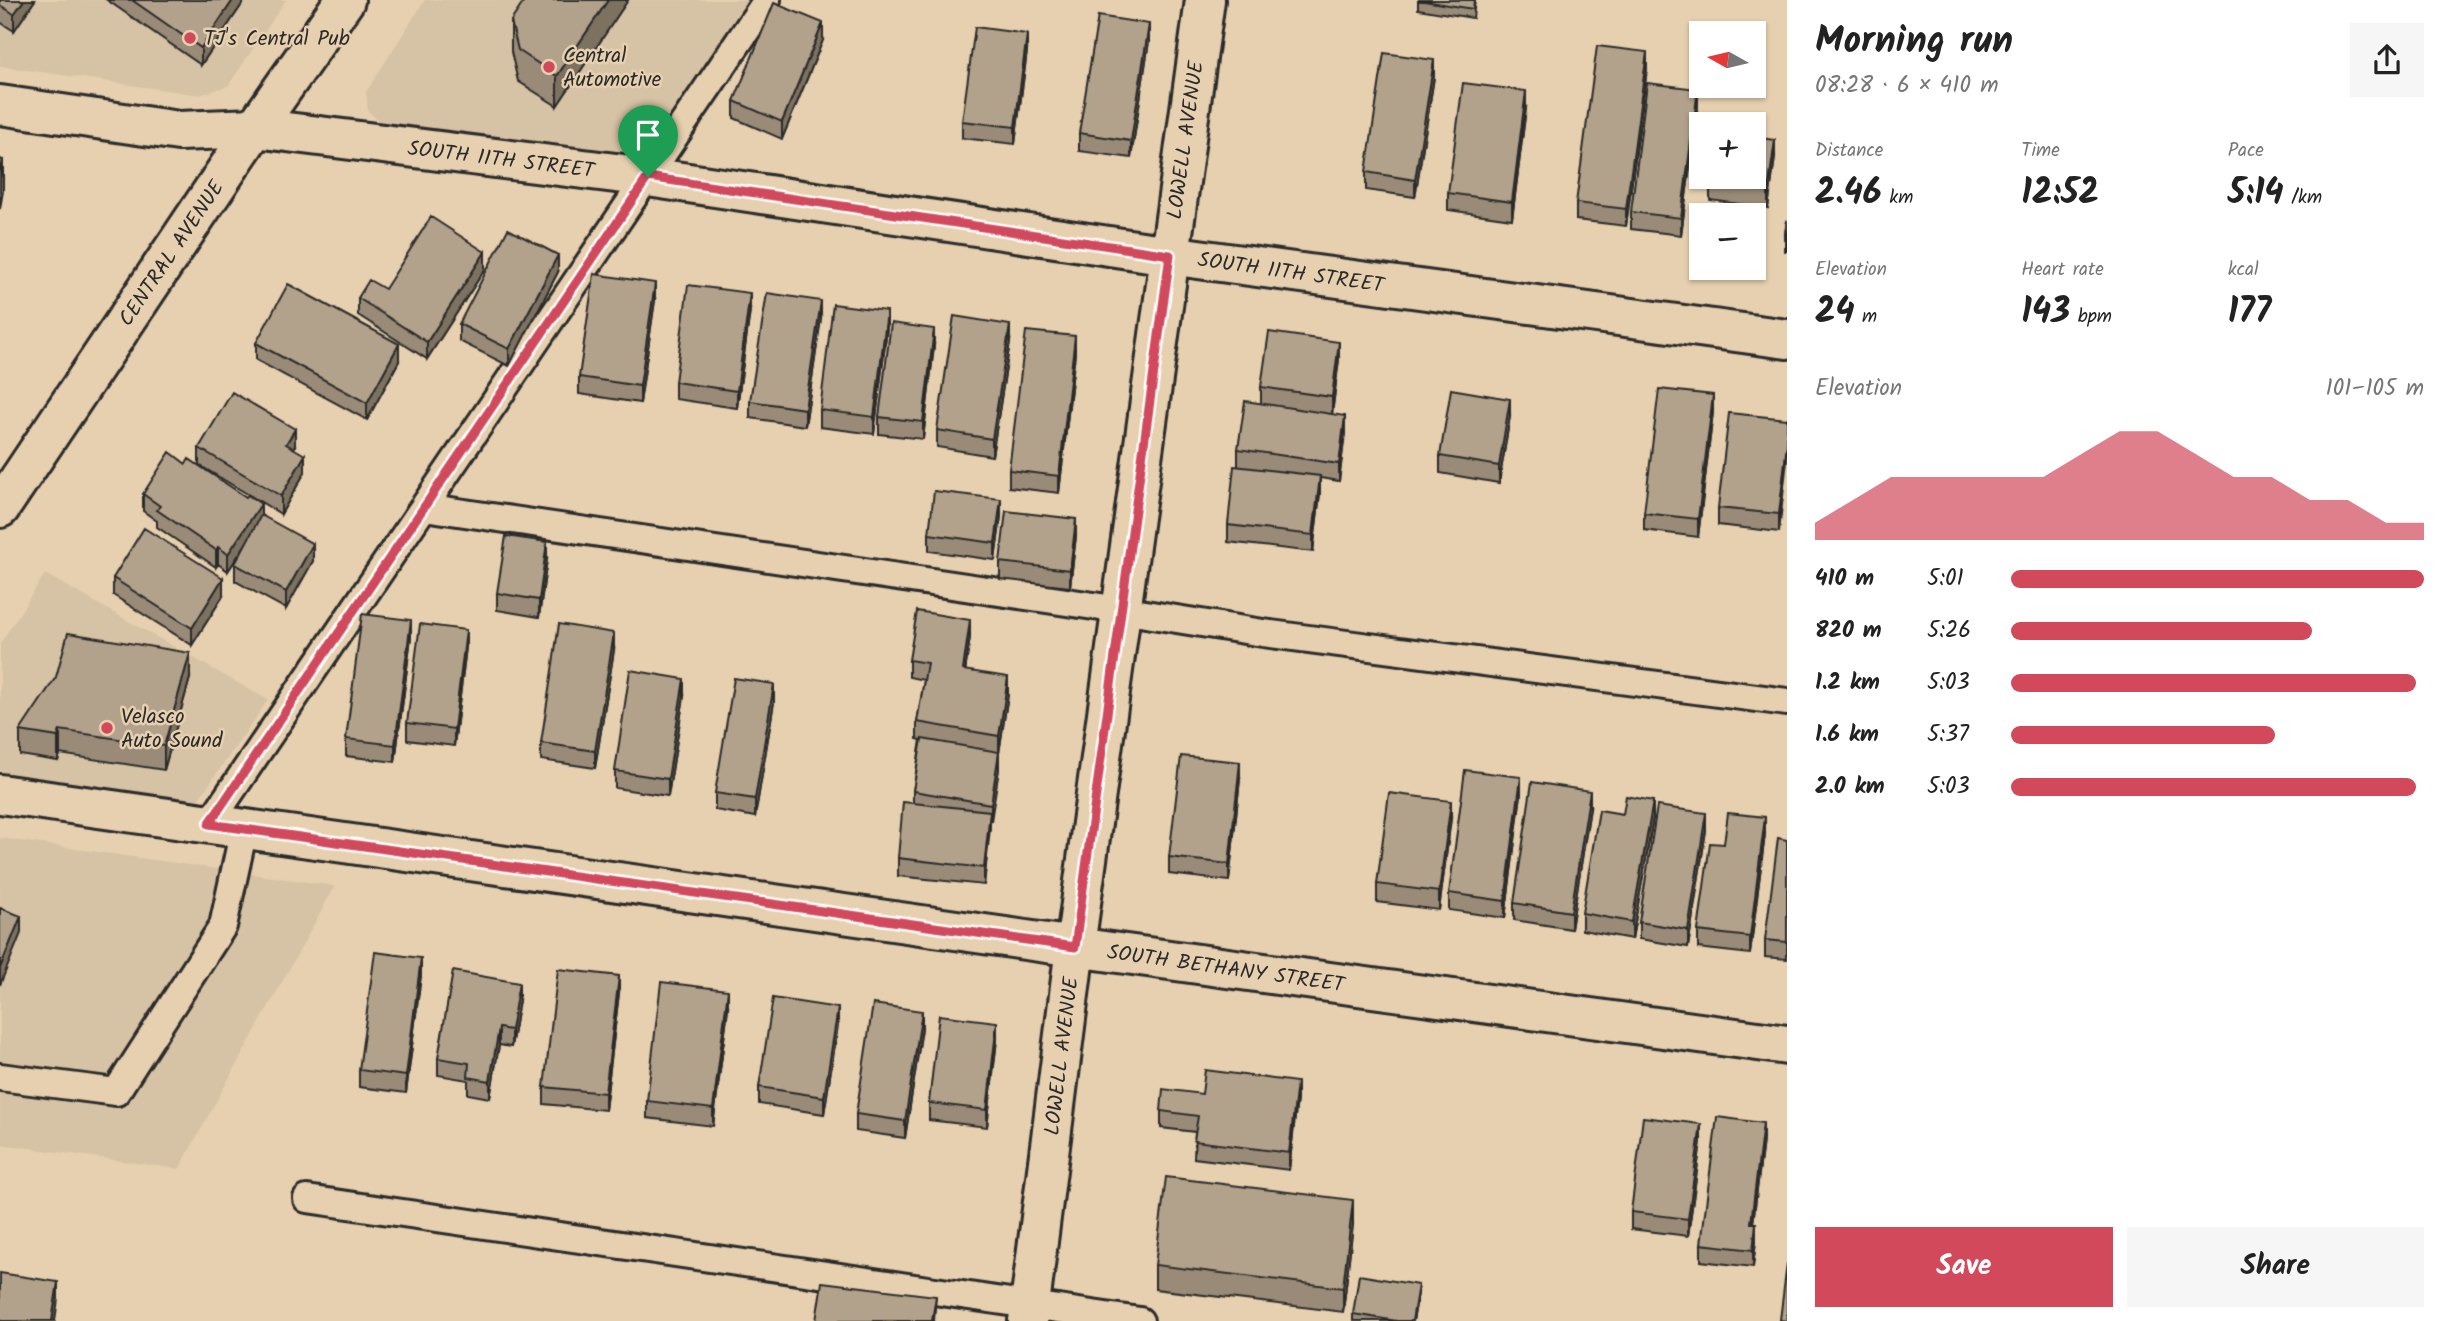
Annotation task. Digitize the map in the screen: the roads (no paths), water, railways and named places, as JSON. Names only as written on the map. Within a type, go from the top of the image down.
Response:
[{"type":"street","name":"CENTRAL AVENUE","points":[[0,508],[255,128],[345,0]]},
{"type":"street","name":"LOWELL AVENUE","points":[[1029,1313],[1075,947],[1205,0]]},
{"type":"street","name":"SOUTH 11TH STREET","points":[[0,105],[179,131],[255,128],[648,177],[1170,255],[1787,339]]},
{"type":"street","name":"SOUTH BETHANY STREET","points":[[0,794],[1787,1045]]},
{"type":"lane","points":[[0,1077],[116,1092],[223,926],[226,827],[424,508],[767,0]]},
{"type":"lane","points":[[424,508],[1277,635],[1787,702]]},
{"type":"lane","points":[[307,1199],[1029,1313],[1140,1321]]},
{"type":"place","name":"TJ's Central Pub","points":[[190,38]]},
{"type":"place","name":"Central Automotive","points":[[549,67]]},
{"type":"place","name":"Velasco Auto Sound","points":[[107,728]]}]
